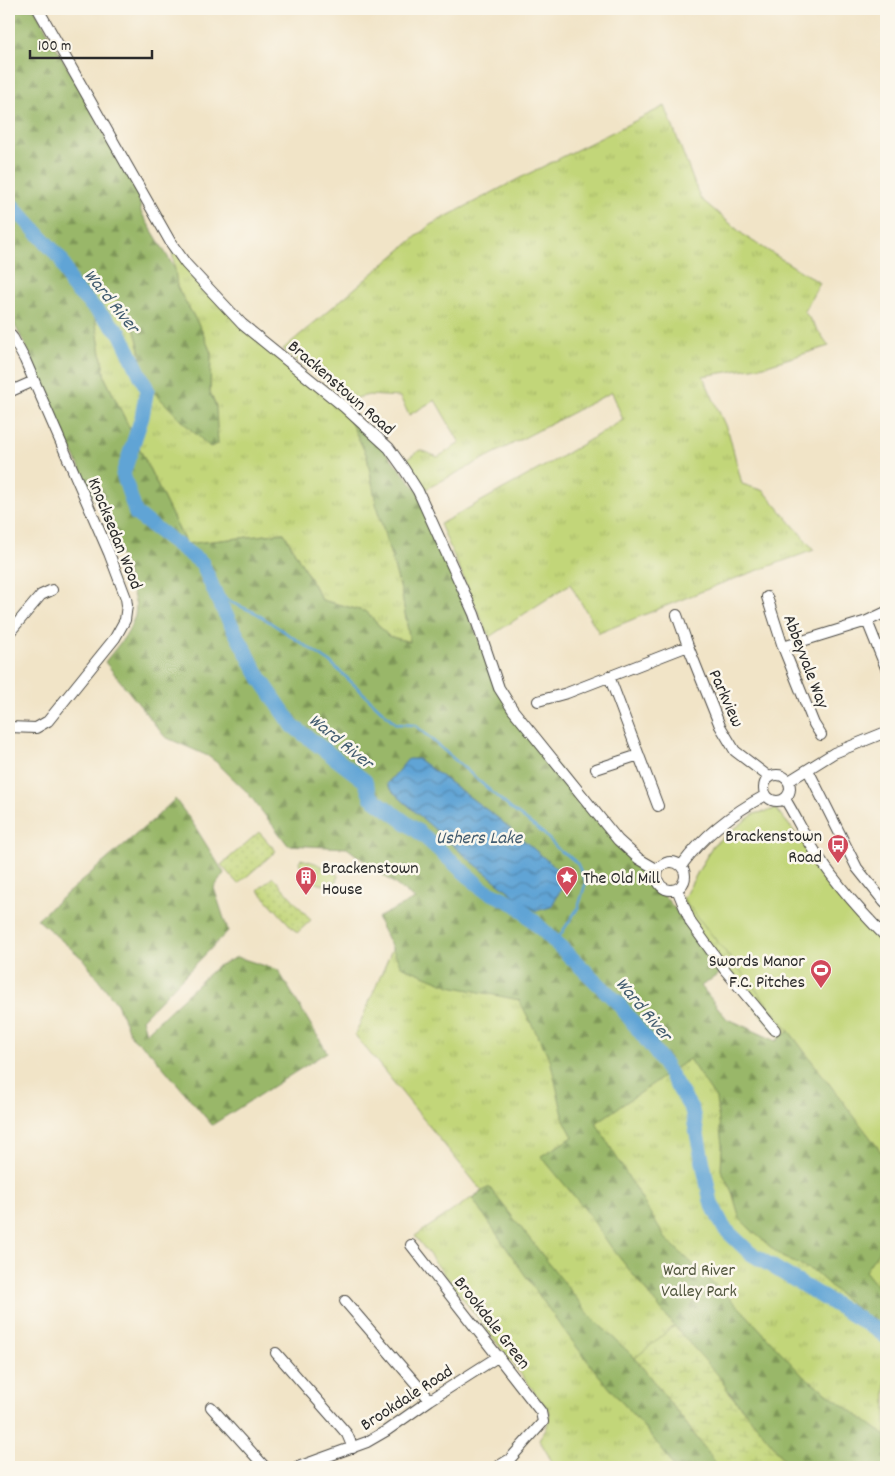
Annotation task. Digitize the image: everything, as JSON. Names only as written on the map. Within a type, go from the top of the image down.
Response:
[{"type":"street","name":"Brackenstown Road","points":[[38,9],[171,243],[186,264],[242,324],[343,406],[392,453],[418,491],[474,614],[499,688],[513,710],[618,840],[639,859],[658,870]]},
{"type":"street","name":"Knocksedan Wood","points":[[9,333],[18,346],[34,381],[118,576],[126,598],[127,612],[122,628],[115,638],[48,721],[36,728],[9,727]]},
{"type":"street","points":[[9,392],[34,381]]},
{"type":"street","points":[[9,632],[41,595],[52,590]]},
{"type":"street","name":"Abbeyvale Way","points":[[767,597],[783,647],[814,724],[821,735]]},
{"type":"street","points":[[783,647],[867,621],[886,612]]},
{"type":"street","name":"Parkview","points":[[677,615],[720,726],[735,750],[769,777]]},
{"type":"street","points":[[867,621],[886,668]]},
{"type":"street","points":[[538,701],[566,693],[688,646]]},
{"type":"street","points":[[609,676],[658,806]]},
{"type":"street","points":[[789,781],[834,753],[886,732]]},
{"type":"street","points":[[596,769],[639,754]]},
{"type":"street","points":[[808,770],[858,868],[885,903]]},
{"type":"street","points":[[782,775],[789,781],[790,792],[785,799],[777,801],[766,795],[765,784],[769,777],[782,775]]},
{"type":"street","points":[[681,866],[704,840],[748,804],[766,795]]},
{"type":"street","points":[[785,799],[808,840],[828,870],[851,899],[886,937]]},
{"type":"street","points":[[673,862],[681,866],[686,874],[686,879],[677,889],[670,891],[662,888],[658,880],[658,870],[664,864],[673,862]]},
{"type":"street","points":[[677,889],[691,923],[725,970],[775,1030]]},
{"type":"street","name":"Brookdale Green","points":[[411,1245],[541,1412],[543,1422],[510,1459],[496,1467]]},
{"type":"street","points":[[345,1301],[430,1400]]},
{"type":"street","points":[[276,1353],[341,1426],[353,1448]]},
{"type":"street","name":"Brookdale Road","points":[[298,1467],[353,1448],[386,1431],[499,1356]]},
{"type":"street","points":[[211,1407],[265,1467]]},
{"type":"green space","points":[[9,9],[35,9],[139,197],[141,212],[175,269],[177,287],[201,329],[211,353],[210,392],[216,407],[218,444],[210,447],[142,380],[140,349],[132,320],[116,299],[90,288],[105,378],[186,544],[284,533],[322,600],[367,612],[388,636],[410,642],[401,590],[377,508],[367,456],[343,406],[367,429],[418,491],[499,688],[538,742],[725,970],[701,986],[727,1019],[776,1041],[789,1031],[886,1158],[886,1241],[865,1271],[886,1297],[886,1331],[849,1303],[815,1272],[782,1257],[740,1219],[732,1192],[721,1170],[722,1145],[716,1099],[689,1059],[596,1123],[665,1238],[742,1310],[801,1374],[886,1436],[886,1467],[785,1467],[776,1450],[674,1326],[611,1247],[588,1213],[541,1156],[573,1137],[564,1120],[550,1059],[519,1000],[450,986],[401,966],[377,918],[415,899],[347,848],[288,845],[247,792],[216,762],[208,756],[165,737],[105,662],[127,634],[135,616],[136,605],[126,568],[25,344],[9,315]]},
{"type":"green space","points":[[665,106],[700,198],[746,237],[820,283],[804,311],[829,346],[764,366],[703,376],[729,434],[742,484],[764,491],[814,550],[720,584],[599,633],[570,584],[489,637],[440,524],[623,420],[612,392],[424,490],[407,459],[420,450],[438,457],[460,443],[435,400],[409,415],[400,397],[369,395],[348,400],[283,349],[430,225]]},
{"type":"green space","points":[[171,243],[238,320],[343,406],[367,456],[377,508],[401,590],[410,642],[388,636],[367,612],[322,600],[284,533],[186,544],[105,378],[90,287],[116,299],[132,320],[140,349],[143,380],[216,407],[210,392],[211,353],[201,329],[177,287]]},
{"type":"green space","points":[[175,799],[224,873],[214,888],[228,931],[142,1019],[146,1033],[216,967],[237,957],[278,970],[327,1052],[212,1125],[152,1054],[131,1036],[117,1004],[83,959],[37,919]]},
{"type":"green space","name":"Ward River Valley Park","points":[[776,809],[793,830],[832,887],[886,948],[886,1467],[555,1467],[539,1439],[547,1427],[550,1412],[415,1236],[482,1191],[355,1035],[393,947],[735,1022],[776,1041],[779,1038],[690,923],[683,899],[713,845],[754,814]]},
{"type":"green space","name":"Swords Manor F.C. Pitches","points":[[776,809],[793,830],[832,887],[886,948],[886,1158],[789,1031],[683,899],[713,845],[754,814]]},
{"type":"green space","points":[[259,832],[276,851],[238,884],[221,865]]},
{"type":"green space","points":[[301,859],[315,863],[338,875],[337,883],[330,885],[318,884],[308,878],[301,868],[299,861]]},
{"type":"green space","points":[[273,877],[311,920],[297,933],[258,890]]},
{"type":"green space","points":[[489,1187],[592,1318],[635,1358],[719,1467],[674,1467],[656,1442],[597,1373],[564,1330],[472,1198]]},
{"type":"green space","points":[[674,1326],[718,1375],[730,1394],[772,1444],[783,1460],[785,1467],[719,1467],[635,1358]]},
{"type":"water","name":"Ushers Lake","points":[[408,759],[418,759],[498,818],[564,875],[565,882],[551,907],[536,911],[517,898],[463,854],[393,792],[387,784]]},
{"type":"waterway","name":"Ward River","points":[[9,202],[61,259],[72,286],[120,333],[147,389],[142,417],[123,474],[136,514],[202,563],[219,602],[260,678],[293,726],[365,781],[371,797],[420,833],[483,889],[517,905],[618,1003],[660,1058],[692,1110],[711,1202],[724,1228],[750,1253],[886,1337]]},
{"type":"waterway","points":[[212,586],[230,602],[256,613],[330,662],[396,724],[415,725],[510,808],[543,833],[561,852],[577,863],[586,882],[578,908],[555,943]]},
{"type":"place","name":"Brackenstown Road","points":[[838,864]]},
{"type":"place","name":"Brackenstown House","points":[[306,896]]},
{"type":"place","name":"The Old Mill","points":[[567,896]]},
{"type":"place","name":"Swords Manor F.C. Pitches","points":[[821,989]]}]
